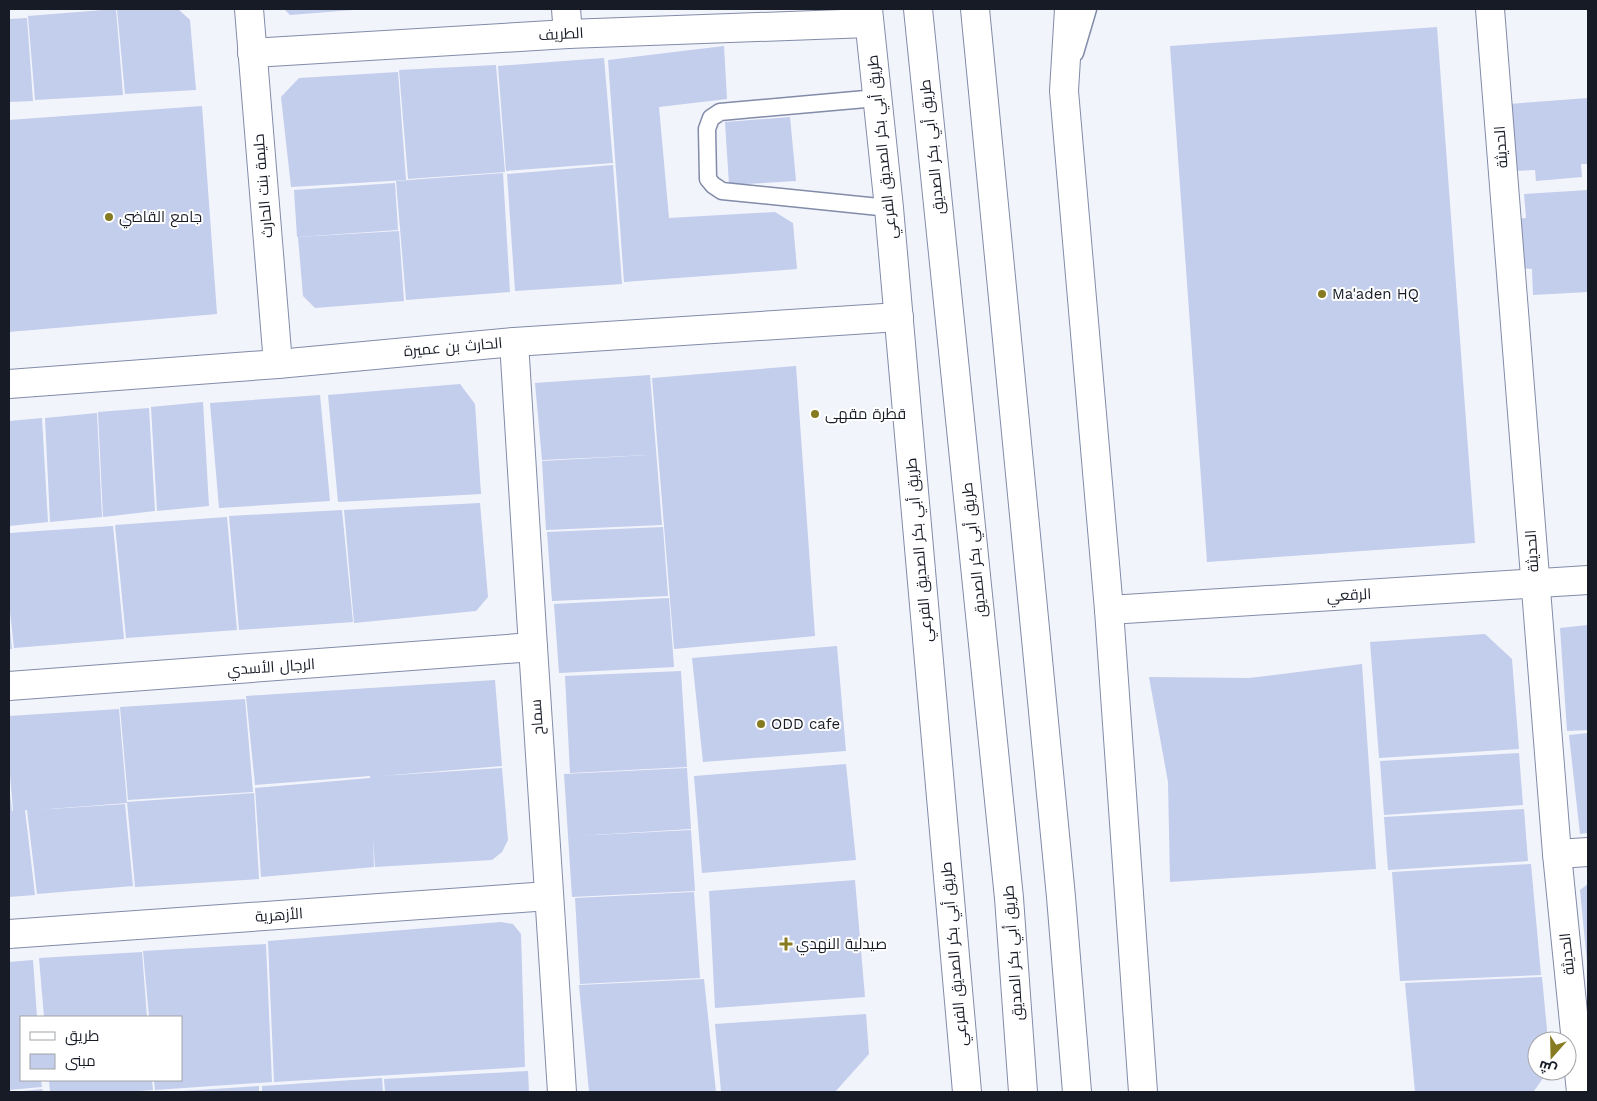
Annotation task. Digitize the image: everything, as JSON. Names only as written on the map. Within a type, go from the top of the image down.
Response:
[{"type":"street","name":"حليمة بنت الحارث","points":[[249,9],[278,364]]},
{"type":"street","name":"طريق أبي بكر الصديق","points":[[918,9],[1009,898],[1023,1092]]},
{"type":"street","points":[[975,9],[1061,897],[1077,1092]]},
{"type":"street","points":[[1053,9],[1064,91],[1109,610],[1143,1092]]},
{"type":"street","points":[[1064,91],[1069,9]]},
{"type":"street","name":"الحديثة","points":[[1490,9],[1557,854],[1581,1092]]},
{"type":"street","name":"الطريف","points":[[252,53],[567,21],[869,14]]},
{"type":"street","name":"طريق أبي بكر الصديق الفرعي","points":[[869,14],[899,318],[966,1092]]},
{"type":"street","name":"الحارث بن عميرة","points":[[9,384],[278,364],[514,342],[899,318]]},
{"type":"street","name":"سماح","points":[[514,342],[562,1092]]},
{"type":"street","name":"الرقعي","points":[[1109,610],[1588,580]]},
{"type":"street","name":"الرجال الأسدي","points":[[9,686],[533,647]]},
{"type":"street","points":[[1557,854],[1588,852]]},
{"type":"street","name":"الأزهرية","points":[[9,934],[549,896]]},
{"type":"lane","points":[[1064,91],[1088,9]]},
{"type":"lane","points":[[877,98],[720,112],[711,118],[707,129],[708,179],[722,191],[889,208]]},
{"type":"building","points":[[116,9],[123,95],[35,100],[28,16]]},
{"type":"building","points":[[117,9],[178,9],[190,20],[196,90],[125,94]]},
{"type":"building","points":[[284,9],[353,9],[353,10],[290,15]]},
{"type":"building","points":[[27,18],[33,101],[9,102],[9,19]]},
{"type":"building","name":"Ma'aden HQ","points":[[1437,27],[1475,543],[1207,562],[1170,46]]},
{"type":"building","points":[[724,46],[727,99],[659,107],[669,218],[775,212],[793,223],[797,269],[624,282],[608,60]]},
{"type":"building","points":[[604,58],[613,163],[506,171],[498,66]]},
{"type":"building","points":[[496,65],[505,172],[408,179],[399,70]]},
{"type":"building","points":[[398,72],[406,180],[291,187],[281,97],[299,78]]},
{"type":"building","points":[[1588,98],[1588,164],[1581,164],[1582,177],[1536,181],[1535,170],[1511,171],[1509,104]]},
{"type":"building","name":"جامع القاضي","points":[[202,106],[217,314],[9,332],[9,120]]},
{"type":"building","points":[[790,117],[796,181],[729,185],[725,122]]},
{"type":"building","points":[[613,165],[622,284],[515,291],[507,174]]},
{"type":"building","points":[[503,173],[510,292],[406,300],[396,181]]},
{"type":"building","points":[[395,183],[398,230],[297,237],[294,190]]},
{"type":"building","points":[[1588,190],[1588,292],[1533,295],[1532,269],[1520,268],[1515,219],[1526,218],[1524,194]]},
{"type":"building","points":[[399,231],[404,301],[315,308],[303,296],[298,237]]},
{"type":"building","points":[[796,366],[815,636],[674,649],[652,378]]},
{"type":"building","points":[[650,375],[662,525],[546,530],[542,461],[648,455],[542,460],[535,383]]},
{"type":"building","points":[[460,384],[475,404],[481,494],[338,502],[328,395]]},
{"type":"building","points":[[320,395],[330,501],[219,508],[210,403]]},
{"type":"building","points":[[203,402],[209,506],[157,511],[151,407]]},
{"type":"building","points":[[149,408],[155,511],[103,517],[98,412]]},
{"type":"building","points":[[97,413],[102,517],[50,522],[45,418]]},
{"type":"building","points":[[42,418],[48,522],[9,526],[9,421]]},
{"type":"building","points":[[480,503],[488,597],[476,611],[354,623],[344,510]]},
{"type":"building","points":[[342,510],[353,622],[239,630],[229,516]]},
{"type":"building","points":[[227,517],[237,630],[126,638],[115,525]]},
{"type":"building","points":[[113,526],[124,639],[14,648],[9,603],[9,533]]},
{"type":"building","points":[[663,527],[668,596],[552,601],[547,532]]},
{"type":"building","points":[[669,598],[674,667],[559,673],[554,604]]},
{"type":"building","points":[[1588,625],[1588,730],[1567,731],[1560,628]]},
{"type":"building","points":[[10,628],[12,649],[9,649]]},
{"type":"building","points":[[1485,634],[1512,659],[1519,749],[1379,758],[1370,642]]},
{"type":"building","points":[[837,646],[846,751],[703,762],[692,658]]},
{"type":"building","points":[[1362,664],[1376,869],[1170,882],[1168,782],[1149,677],[1249,678]]},
{"type":"building","points":[[681,671],[687,767],[570,773],[565,676]]},
{"type":"building","points":[[495,680],[502,766],[380,776],[502,768],[508,840],[502,852],[492,860],[375,867],[373,838],[374,867],[261,877],[255,788],[370,778],[370,776],[255,785],[246,696]]},
{"type":"building","points":[[245,699],[253,792],[128,800],[120,707]]},
{"type":"building","points":[[119,709],[127,803],[36,810],[125,804],[133,886],[37,894],[27,810],[25,810],[35,895],[9,897],[9,795],[13,811],[9,762],[9,716]]},
{"type":"building","points":[[1588,733],[1588,833],[1580,834],[1569,735]]},
{"type":"building","points":[[1519,753],[1523,805],[1384,815],[1380,761]]},
{"type":"building","points":[[846,764],[856,860],[702,873],[694,776]]},
{"type":"building","points":[[687,768],[691,829],[576,836],[691,830],[695,891],[572,897],[564,774]]},
{"type":"building","points":[[254,793],[259,879],[135,887],[127,802]]},
{"type":"building","points":[[1524,809],[1528,861],[1388,870],[1384,817]]},
{"type":"building","points":[[1531,864],[1541,975],[1400,981],[1392,872]]},
{"type":"building","name":"صيدلية النهدي","points":[[855,880],[865,997],[715,1008],[709,891]]},
{"type":"building","points":[[1588,884],[1588,962],[1587,963],[1580,890]]},
{"type":"building","points":[[694,892],[700,978],[580,984],[575,898]]},
{"type":"building","points":[[501,922],[513,924],[521,934],[525,1067],[274,1082],[268,941]]},
{"type":"building","points":[[266,944],[272,1082],[155,1090],[154,1081],[182,1081],[182,1016],[149,1016],[143,951]]},
{"type":"building","points":[[142,952],[147,1016],[44,1016],[39,958]]},
{"type":"building","points":[[33,960],[37,1016],[20,1016],[20,1081],[41,1081],[42,1087],[9,1090],[9,962]]},
{"type":"building","points":[[1542,977],[1547,1031],[1527,1031],[1527,1081],[1541,1081],[1534,1091],[1415,1092],[1405,983]]},
{"type":"building","points":[[704,979],[716,1092],[589,1092],[579,985]]},
{"type":"building","points":[[866,1014],[869,1054],[835,1092],[721,1092],[715,1024]]},
{"type":"building","points":[[528,1071],[529,1092],[385,1092],[384,1079]]},
{"type":"building","points":[[382,1078],[383,1092],[262,1092],[262,1086]]},
{"type":"building","points":[[49,1081],[152,1081],[153,1090],[128,1092],[50,1092]]},
{"type":"building","points":[[259,1086],[259,1092],[182,1092],[182,1091]]},
{"type":"building","points":[[42,1089],[43,1092],[23,1092],[23,1091]]},
{"type":"place","name":"جامع القاضي","points":[[109,217]]},
{"type":"place","name":"Ma'aden HQ","points":[[1322,294]]},
{"type":"place","name":"قطرة مقهى","points":[[815,414]]},
{"type":"place","name":"ODD cafe","points":[[761,724]]},
{"type":"place","name":"صيدلية النهدي","points":[[786,944]]}]
